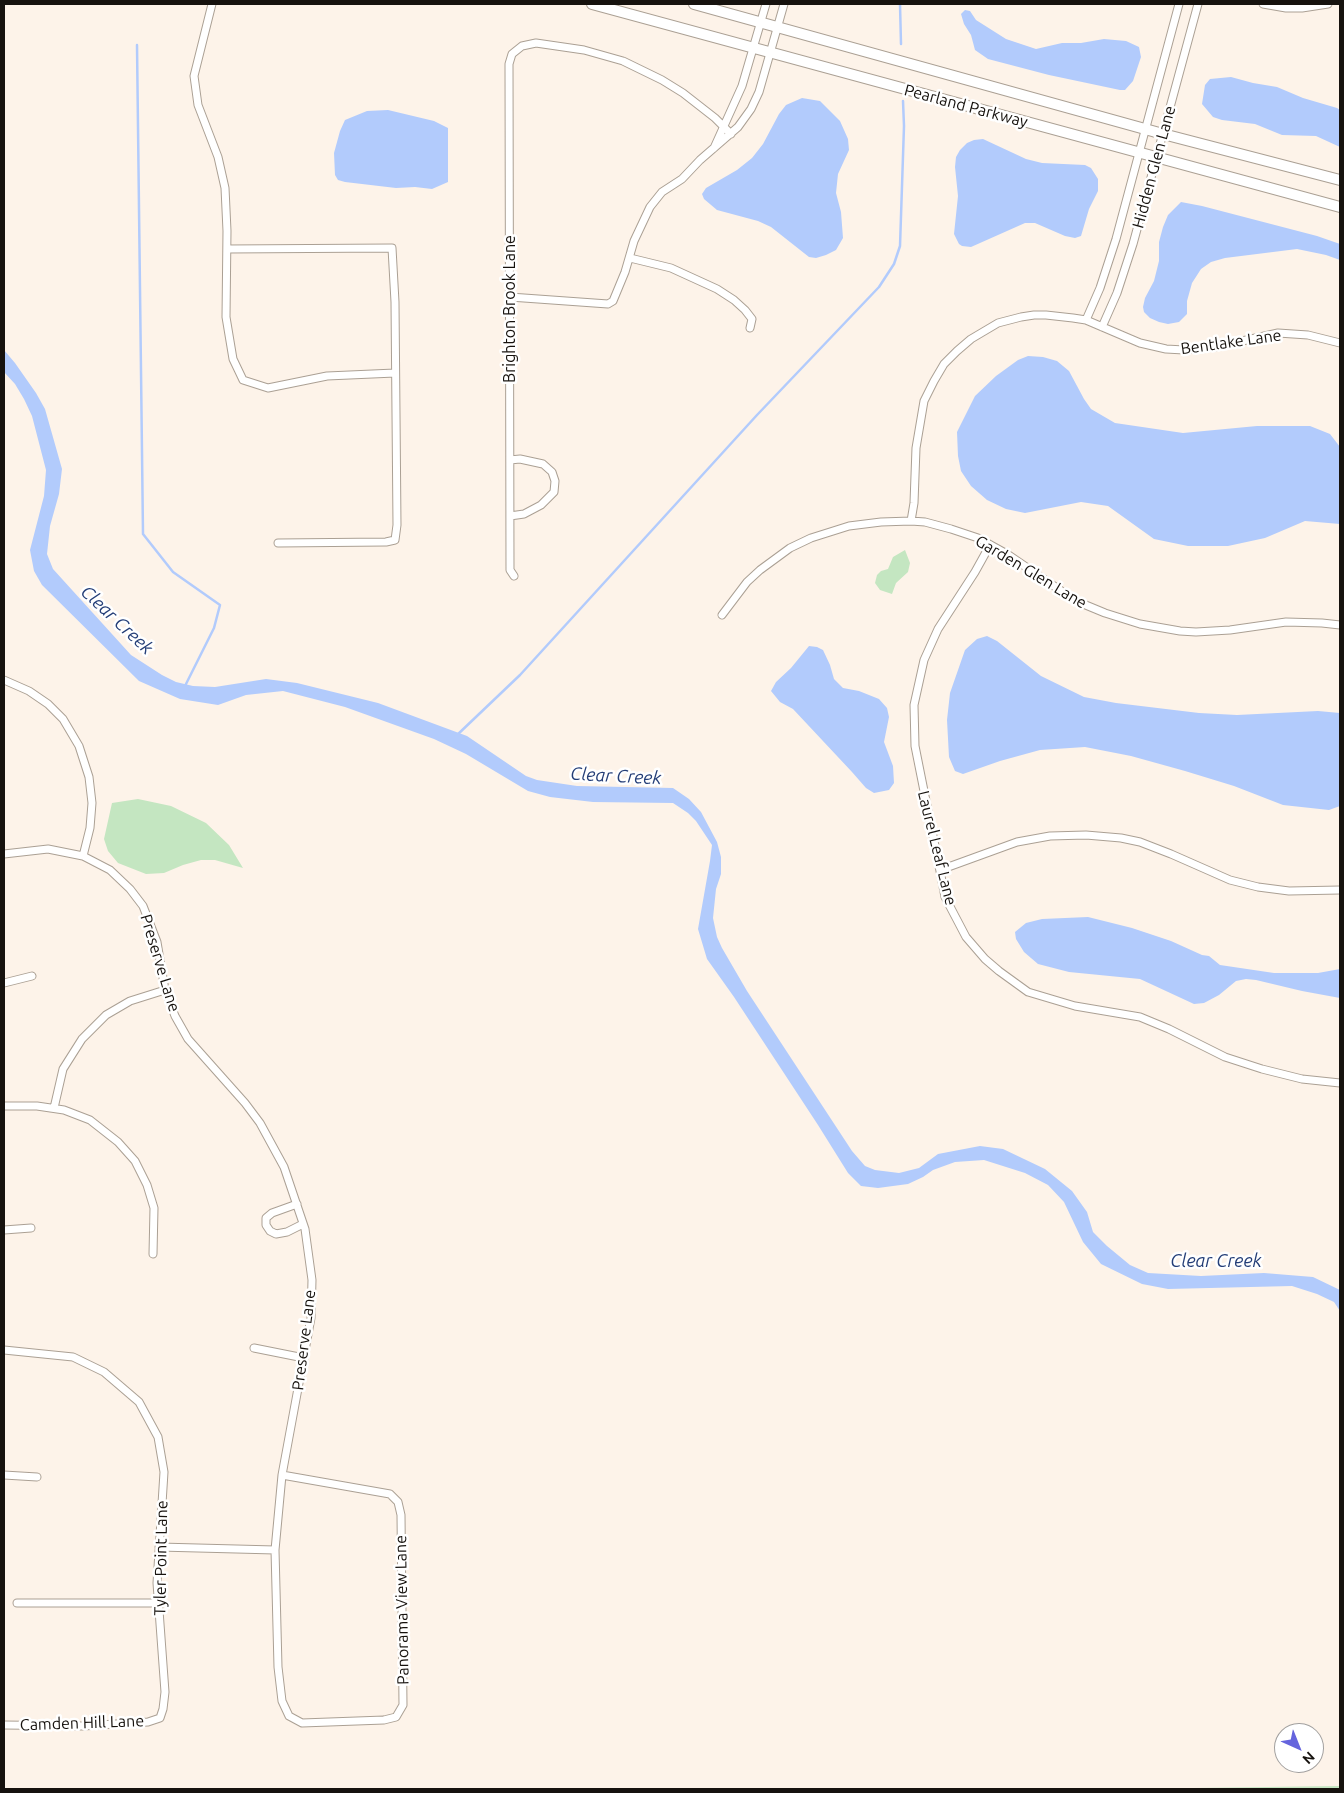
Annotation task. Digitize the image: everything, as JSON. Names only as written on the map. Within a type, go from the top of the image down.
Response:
[{"type":"main road","name":"Pearland Parkway","points":[[592,4],[1340,207]]},
{"type":"main road","name":"Pearland Parkway","points":[[694,4],[1163,134],[1340,180]]},
{"type":"street","points":[[212,4],[194,76],[198,105],[218,157],[225,188],[227,249],[226,317],[233,359],[243,380],[268,388],[327,376],[396,373]]},
{"type":"street","points":[[713,150],[742,86],[766,4]]},
{"type":"street","points":[[510,297],[608,304],[613,301],[630,258],[634,242],[650,207],[662,192],[682,179],[700,160],[738,127],[751,109],[760,92],[784,4]]},
{"type":"street","name":"Hidden Glen Lane","points":[[1086,320],[1108,265],[1179,4]]},
{"type":"street","name":"Hidden Glen Lane","points":[[1102,327],[1125,270],[1198,4]]},
{"type":"street","points":[[1263,4],[1286,8],[1302,8],[1328,4]]},
{"type":"street","name":"Brighton Brook Lane","points":[[514,576],[510,570],[509,64],[512,54],[522,46],[536,43],[584,50],[623,61],[662,80],[683,93],[715,118],[723,127]]},
{"type":"street","points":[[723,127],[730,134]]},
{"type":"street","points":[[227,249],[392,248],[396,373],[395,540],[386,542],[278,543]]},
{"type":"street","points":[[630,258],[671,268],[718,289],[746,310],[752,319],[750,328]]},
{"type":"street","name":"Bentlake Lane","points":[[911,521],[914,503],[916,448],[924,401],[944,364],[971,339],[998,323],[1021,317],[1046,315],[1086,320],[1140,343],[1166,349],[1200,349],[1278,334],[1308,334],[1340,343]]},
{"type":"street","points":[[510,460],[520,459],[543,464],[552,472],[555,481],[554,492],[541,505],[524,514],[510,516]]},
{"type":"street","name":"Garden Glen Lane","points":[[722,616],[734,598],[753,576],[790,548],[811,538],[849,526],[911,521],[924,522],[951,529],[990,544],[1076,601],[1088,607],[1140,624],[1196,632],[1230,630],[1286,622],[1322,622],[1340,625]]},
{"type":"street","name":"Laurel Leaf Lane","points":[[990,544],[978,567],[938,629],[924,660],[914,705],[915,746],[945,897],[966,936],[998,971],[1028,992],[1067,1004],[1140,1017],[1225,1057],[1252,1067],[1302,1079],[1340,1083]]},
{"type":"street","points":[[4,680],[29,691],[48,704],[63,720],[79,746],[87,765],[92,804],[90,828],[83,856]]},
{"type":"street","points":[[940,870],[1017,842],[1050,836],[1086,835],[1121,838],[1140,842],[1230,880],[1258,887],[1289,892],[1340,890]]},
{"type":"street","name":"Preserve Lane","points":[[4,854],[48,849],[83,856],[110,870],[144,906],[157,942],[165,990],[175,1016],[188,1038],[260,1123],[284,1167],[303,1224],[312,1280],[311,1318],[282,1475],[275,1550],[278,1667],[282,1701],[289,1716]]},
{"type":"street","points":[[4,983],[32,976]]},
{"type":"street","points":[[54,1108],[63,1069],[82,1038],[106,1015],[130,1001],[165,990]]},
{"type":"street","points":[[4,1106],[37,1106],[64,1110],[90,1120],[118,1142],[135,1161],[147,1185],[154,1208],[153,1254]]},
{"type":"street","points":[[296,1204],[272,1213],[266,1218],[266,1225],[270,1231],[276,1234],[287,1232],[303,1224]]},
{"type":"street","points":[[4,1230],[31,1228]]},
{"type":"street","points":[[254,1348],[304,1358]]},
{"type":"street","name":"Tyler Point Lane","points":[[4,1350],[72,1357],[104,1372],[139,1402],[158,1437],[164,1472],[157,1583],[164,1692],[163,1709],[160,1718]]},
{"type":"street","points":[[4,1475],[37,1477]]},
{"type":"street","name":"Panorama View Lane","points":[[282,1475],[390,1494],[398,1502],[400,1515],[403,1705],[396,1717],[384,1720],[302,1723],[289,1716]]},
{"type":"street","points":[[159,1547],[275,1550]]},
{"type":"street","points":[[17,1602],[158,1603]]},
{"type":"street","name":"Camden Hill Lane","points":[[4,1725],[83,1726],[148,1722],[160,1718]]},
{"type":"green space","points":[[905,550],[910,563],[908,572],[896,583],[892,594],[880,590],[875,583],[877,575],[881,571],[888,569],[893,557]]},
{"type":"green space","points":[[138,799],[171,806],[206,823],[229,845],[243,868],[215,860],[201,860],[164,873],[146,874],[118,863],[108,851],[104,839],[112,803]]},
{"type":"green space","points":[[1340,1786],[1340,1789],[1119,1789]]},
{"type":"water","points":[[965,10],[970,11],[976,20],[1006,39],[1036,49],[1062,43],[1081,43],[1104,39],[1126,41],[1139,47],[1141,57],[1133,81],[1125,90],[1120,90],[1049,75],[988,59],[975,50],[971,35],[964,24],[961,14]]},
{"type":"water","points":[[1231,77],[1277,87],[1303,98],[1337,108],[1340,110],[1340,147],[1316,136],[1282,135],[1255,124],[1213,117],[1202,104],[1205,85],[1210,79]]},
{"type":"water","points":[[802,98],[820,101],[840,121],[848,139],[849,150],[838,174],[836,193],[841,212],[843,238],[836,250],[816,258],[809,257],[771,227],[758,221],[717,210],[704,199],[702,194],[706,188],[737,170],[752,158],[763,144],[786,105]]},
{"type":"water","points":[[388,110],[434,121],[448,128],[448,182],[432,189],[415,187],[396,188],[338,180],[335,175],[334,153],[345,120],[367,111]]},
{"type":"water","points":[[983,139],[1026,159],[1042,163],[1085,165],[1091,168],[1098,179],[1098,191],[1089,209],[1081,236],[1075,238],[1065,236],[1035,223],[1025,223],[971,247],[959,244],[954,234],[958,196],[955,167],[956,157],[967,143]]},
{"type":"water","points":[[1181,202],[1317,236],[1340,244],[1340,260],[1297,249],[1225,258],[1211,262],[1201,269],[1192,283],[1187,301],[1187,314],[1179,322],[1168,324],[1159,322],[1150,318],[1144,312],[1143,307],[1145,298],[1154,281],[1159,261],[1159,242],[1163,227],[1168,215]]},
{"type":"water","points":[[4,350],[36,393],[45,409],[62,469],[59,494],[50,526],[47,554],[53,569],[131,655],[176,682],[193,686],[215,687],[266,679],[297,683],[378,703],[467,736],[526,776],[537,780],[577,786],[673,788],[689,799],[701,812],[717,842],[721,857],[721,874],[716,889],[713,918],[717,937],[722,948],[747,991],[852,1151],[865,1166],[875,1170],[899,1173],[919,1168],[938,1154],[980,1146],[1003,1149],[1045,1169],[1072,1191],[1087,1212],[1093,1232],[1130,1265],[1148,1273],[1201,1276],[1264,1273],[1313,1277],[1340,1290],[1340,1311],[1334,1302],[1292,1286],[1168,1289],[1142,1284],[1101,1264],[1083,1242],[1064,1202],[1048,1185],[1025,1173],[984,1160],[955,1162],[933,1170],[908,1184],[878,1188],[861,1186],[848,1173],[734,997],[707,959],[698,929],[712,845],[696,821],[673,803],[593,802],[550,797],[528,791],[466,754],[434,739],[345,707],[283,691],[246,695],[218,705],[180,699],[139,681],[42,585],[34,571],[30,550],[44,496],[46,470],[32,416],[15,384],[4,372]]},
{"type":"water","points":[[1028,356],[1043,357],[1057,361],[1069,371],[1091,409],[1115,423],[1183,433],[1257,426],[1310,426],[1330,434],[1340,447],[1340,524],[1305,521],[1265,538],[1228,546],[1188,546],[1154,539],[1108,506],[1081,502],[1025,513],[1006,509],[987,500],[971,486],[961,471],[957,432],[975,396],[996,376],[1018,360]]},
{"type":"water","points":[[987,636],[997,641],[1041,676],[1084,697],[1116,703],[1199,713],[1237,715],[1318,711],[1340,713],[1340,806],[1329,810],[1283,805],[1234,786],[1185,771],[1131,756],[1085,747],[1040,750],[963,774],[955,771],[949,757],[947,720],[950,693],[965,650],[977,639]]},
{"type":"water","points":[[809,646],[823,650],[834,679],[843,688],[859,691],[879,699],[887,708],[889,717],[884,742],[893,766],[894,783],[889,790],[874,793],[866,788],[793,709],[780,702],[771,691],[776,682],[791,668]]},
{"type":"water","points":[[1088,917],[1132,928],[1171,941],[1202,955],[1209,956],[1220,965],[1274,973],[1318,973],[1340,969],[1340,998],[1246,979],[1236,981],[1219,995],[1204,1003],[1194,1004],[1140,979],[1069,972],[1038,964],[1024,952],[1016,939],[1015,932],[1026,923],[1042,919]]},
{"type":"waterway","points":[[900,4],[901,44]]},
{"type":"waterway","points":[[137,45],[143,534],[173,572],[220,605],[214,628],[185,686]]},
{"type":"waterway","points":[[456,736],[520,675],[757,415],[879,287],[894,264],[900,246],[904,126],[903,101]]},
{"type":"water label","name":"Clear Creek","points":[[117,620]]},
{"type":"water label","name":"Clear Creek","points":[[616,776]]},
{"type":"water label","name":"Clear Creek","points":[[1216,1261]]}]
